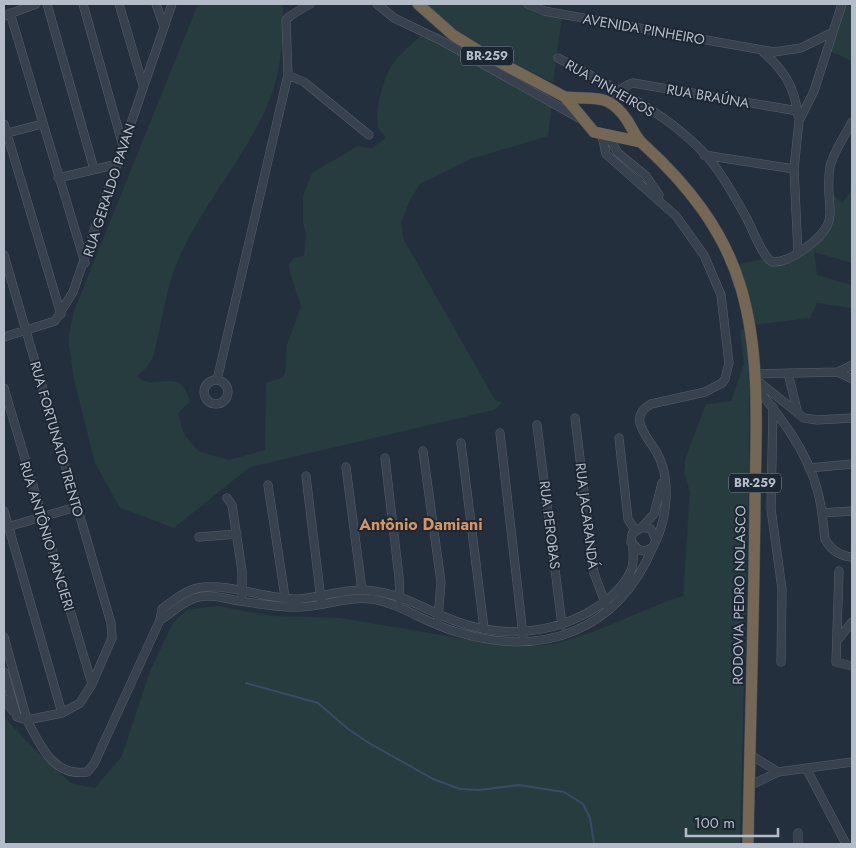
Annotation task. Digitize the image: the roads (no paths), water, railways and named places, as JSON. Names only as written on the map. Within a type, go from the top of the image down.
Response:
[{"type":"highway","name":"BR-259","points":[[418,4],[452,35],[565,97],[607,100]]},
{"type":"highway","name":"BR-259","points":[[565,97],[594,132],[605,136]]},
{"type":"highway","points":[[585,121],[584,111],[586,106],[595,100]]},
{"type":"highway","name":"RODOVIA PEDRO NOLASCO","points":[[607,100],[617,106],[641,142],[687,188],[711,221],[720,237],[741,288],[749,325],[755,379],[753,679],[748,844]]},
{"type":"highway","points":[[605,136],[616,129],[620,121],[620,111]]},
{"type":"highway","points":[[605,136],[641,142]]},
{"type":"street","points":[[36,4],[7,14],[84,263]]},
{"type":"street","points":[[46,4],[94,170]]},
{"type":"street","points":[[83,4],[124,148]]},
{"type":"street","points":[[119,4],[143,85]]},
{"type":"street","points":[[156,4],[164,27]]},
{"type":"street","name":"RUA GERALDO PAVAN","points":[[61,314],[73,292],[84,263],[172,4]]},
{"type":"street","points":[[218,380],[269,167],[288,75],[287,18],[310,4]]},
{"type":"street","points":[[377,4],[398,20],[442,41],[585,121]]},
{"type":"street","name":"AVENIDA PINHEIRO","points":[[528,4],[544,11],[774,52],[789,51],[810,44],[831,33]]},
{"type":"street","points":[[799,121],[814,91],[831,33],[842,4]]},
{"type":"street","points":[[762,50],[776,63],[789,80],[798,111],[799,121],[794,169],[798,253]]},
{"type":"street","name":"RUA PINHEIROS","points":[[558,58],[633,99],[673,127],[704,155],[714,165],[735,198],[769,261],[780,262],[798,253]]},
{"type":"street","points":[[288,75],[304,82],[369,135]]},
{"type":"street","name":"RUA BRAÚNA","points":[[607,100],[630,84],[642,84],[798,111]]},
{"type":"street","points":[[620,111],[624,103],[633,99]]},
{"type":"street","points":[[798,253],[822,236],[830,222],[830,167],[852,122]]},
{"type":"street","points":[[4,124],[5,134],[61,314],[50,324],[4,337]]},
{"type":"street","points":[[5,134],[42,124]]},
{"type":"street","points":[[160,620],[196,598],[214,597],[241,602],[295,607],[364,599],[398,607],[437,625],[482,638],[524,642],[565,634],[588,625],[609,611],[630,590],[653,547],[665,505],[664,474],[658,454],[640,425],[641,412],[651,404],[713,389],[725,379],[730,363],[721,295],[716,278],[696,243],[676,216],[662,201],[606,154],[605,136]]},
{"type":"street","points":[[704,155],[794,169]]},
{"type":"street","points":[[58,178],[118,164]]},
{"type":"street","name":"RUA FORTUNATO TRENTO","points":[[4,255],[111,623],[112,638],[92,684]]},
{"type":"street","points":[[755,379],[788,373],[838,372],[852,366]]},
{"type":"street","points":[[838,372],[852,379]]},
{"type":"street","points":[[788,373],[798,414]]},
{"type":"street","points":[[755,379],[786,426],[809,468],[818,491],[825,540],[838,553],[852,557]]},
{"type":"street","points":[[755,379],[798,414],[810,420],[852,418]]},
{"type":"street","name":"RUA ANTÔNIO PANCIERI","points":[[4,388],[41,518],[92,684]]},
{"type":"street","points":[[773,407],[771,509],[782,589],[781,662]]},
{"type":"street","name":"RUA JACARANDÁ","points":[[575,418],[594,573],[609,611]]},
{"type":"street","name":"RUA PEROBAS","points":[[537,425],[562,625]]},
{"type":"street","points":[[500,433],[524,642]]},
{"type":"street","points":[[619,438],[628,519],[638,529],[651,529],[656,538]]},
{"type":"street","points":[[461,443],[484,628]]},
{"type":"street","points":[[423,451],[441,582],[437,625]]},
{"type":"street","points":[[385,458],[401,597],[398,607]]},
{"type":"street","points":[[809,468],[852,464]]},
{"type":"street","points":[[346,467],[362,590]]},
{"type":"street","points":[[4,637],[27,720],[54,763],[74,774],[87,772],[94,764],[160,620],[162,609],[182,595],[198,588],[214,588],[298,599],[374,590],[401,597],[462,623],[484,628],[523,632],[562,625],[580,618],[604,602],[630,572],[633,545],[631,538],[654,514],[664,474]]},
{"type":"street","points":[[306,476],[321,596],[320,605]]},
{"type":"street","points":[[268,485],[285,598]]},
{"type":"street","points":[[227,498],[232,505],[237,534],[243,592],[241,602]]},
{"type":"street","points":[[6,527],[76,507]]},
{"type":"street","points":[[4,511],[6,527],[62,712]]},
{"type":"street","points":[[822,514],[852,511]]},
{"type":"street","points":[[199,537],[237,534]]},
{"type":"street","points":[[633,545],[642,551],[653,547]]},
{"type":"street","points":[[839,570],[836,662],[852,666]]},
{"type":"street","points":[[837,641],[852,622]]},
{"type":"street","points":[[4,672],[16,714]]},
{"type":"street","points":[[4,699],[20,719],[27,720],[62,712],[80,703],[92,684]]},
{"type":"street","points":[[750,754],[778,772]]},
{"type":"street","points":[[749,786],[778,772],[852,762]]},
{"type":"street","points":[[806,768],[846,844]]},
{"type":"street","points":[[798,833],[798,844]]},
{"type":"waterway","points":[[246,683],[318,703],[348,729],[369,743],[433,779],[460,789],[479,790],[519,785],[564,792],[583,804],[590,818],[594,844]]},
{"type":"district","name":"Antônio Damiani","points":[[421,524]]}]
